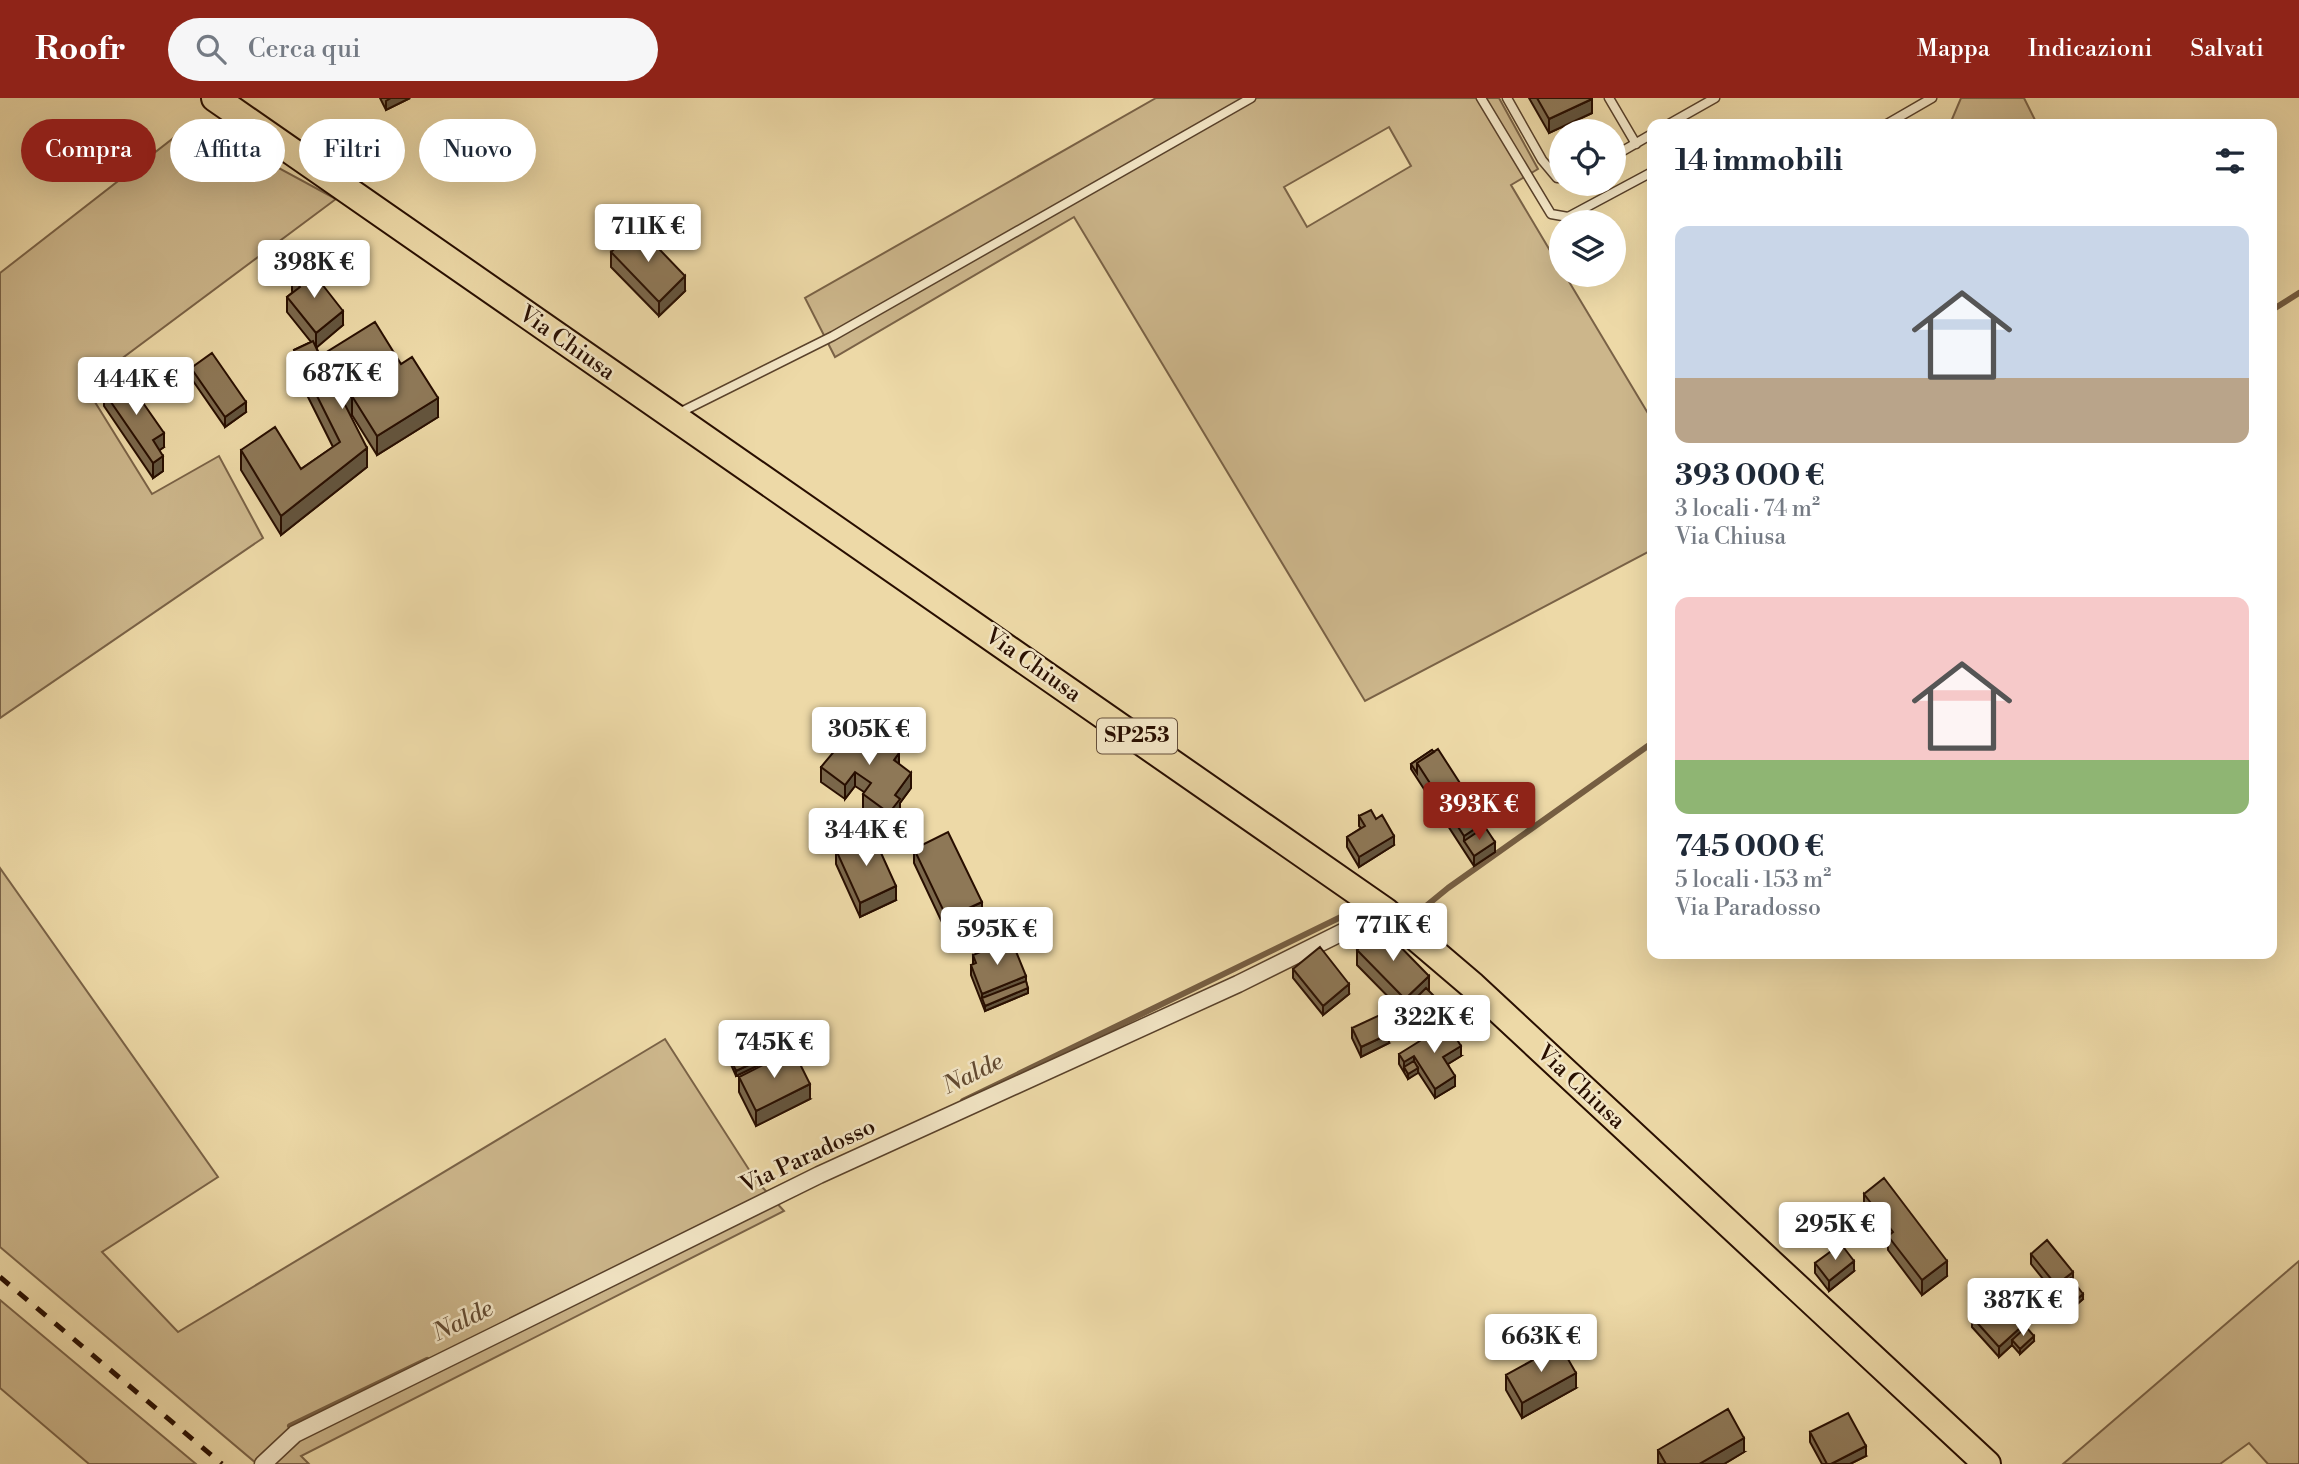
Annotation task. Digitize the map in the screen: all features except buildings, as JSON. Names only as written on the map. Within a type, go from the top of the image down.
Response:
[{"type":"main road","name":"Via Chiusa","points":[[215,98],[1385,911],[1473,986],[1987,1464]]},
{"type":"street","name":"Via Paradosso","points":[[263,1464],[295,1434],[781,1194],[1238,985],[1385,911]]},
{"type":"lane","points":[[673,417],[833,337],[1251,98]]},
{"type":"lane","points":[[1481,98],[1551,214],[1567,218],[1647,175]]},
{"type":"lane","points":[[1507,98],[1549,168]]},
{"type":"lane","points":[[1609,98],[1636,144]]},
{"type":"lane","points":[[1678,119],[1715,98]]},
{"type":"lane","points":[[1896,119],[1932,98]]},
{"type":"lane","points":[[1626,149],[1647,137]]},
{"type":"shaded area","points":[[1156,98],[1499,98],[1538,169],[1511,185],[1549,249],[1549,287],[1572,287],[1647,412],[1647,553],[1365,701],[1074,217],[835,357],[805,298]],"holes":[[[1389,127],[1411,166],[1307,227],[1284,187]]]},
{"type":"shaded area","points":[[1961,98],[2024,98],[2034,119],[1952,119]]},
{"type":"shaded area","points":[[170,141],[170,182],[285,182],[285,171],[299,179],[299,182],[305,182],[336,199],[85,386],[152,494],[219,456],[263,538],[0,718],[0,273],[117,182],[156,182],[156,152]]},
{"type":"shaded area","points":[[0,868],[218,1177],[102,1252],[178,1332],[665,1039],[755,1179],[784,1211],[301,1456],[309,1464],[257,1464],[0,1247]]},
{"type":"shaded area","points":[[2299,1261],[2299,1464],[2268,1464],[2249,1443],[2220,1464],[2063,1464]]},
{"type":"shaded area","points":[[0,1300],[196,1464],[89,1464],[0,1388]]},
{"type":"waterway","name":"Nalde","points":[[2277,307],[2299,293]]},
{"type":"waterway","name":"Nalde","points":[[1403,915],[1415,915],[1448,888],[1647,747]]},
{"type":"waterway","name":"Nalde","points":[[963,1101],[1347,914],[1368,915]]},
{"type":"waterway","name":"Nalde","points":[[290,1426],[427,1360]]},
{"type":"railway","points":[[0,1277],[222,1464]]}]
